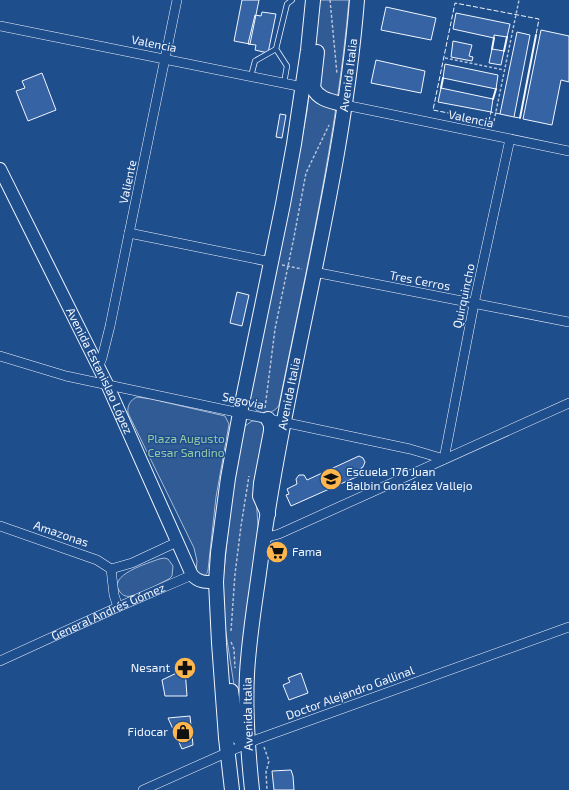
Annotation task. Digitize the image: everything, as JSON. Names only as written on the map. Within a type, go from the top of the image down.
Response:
[{"type":"main road","name":"Avenida Italia","points":[[228,752],[224,641],[216,582],[221,524],[240,413],[286,189],[303,87],[313,0]]},
{"type":"main road","name":"Avenida Italia","points":[[252,790],[246,700],[249,645],[264,538],[284,422],[345,105],[357,0]]},
{"type":"main road","points":[[312,17],[318,41],[314,88],[316,93],[324,99],[345,105]]},
{"type":"main road","points":[[266,418],[271,424],[271,431],[260,496],[268,514]]},
{"type":"main road","points":[[224,641],[237,734],[239,740],[248,744]]},
{"type":"main road","points":[[228,752],[237,757],[240,762],[234,789]]},
{"type":"street","name":"Valiente","points":[[98,368],[105,349],[130,233],[177,0]]},
{"type":"street","name":"Valencia","points":[[0,26],[303,87]]},
{"type":"street","name":"Valencia","points":[[345,105],[569,151]]},
{"type":"street","name":"Quirquincho","points":[[444,459],[474,304],[510,139]]},
{"type":"street","name":"Avenida Estanislao López","points":[[0,169],[107,384],[192,575]]},
{"type":"street","points":[[130,233],[271,262]]},
{"type":"street","name":"Tres Cerros","points":[[314,272],[569,322]]},
{"type":"street","name":"Segovia","points":[[0,356],[66,376],[410,449],[444,459]]},
{"type":"street","points":[[264,538],[279,534],[569,403]]},
{"type":"street","name":"Amazonas","points":[[0,526],[97,560],[112,569]]},
{"type":"street","points":[[118,606],[114,595],[112,569],[132,563],[177,542]]},
{"type":"street","points":[[192,575],[200,581],[216,582]]},
{"type":"street","name":"General Andrés Gómez","points":[[0,661],[118,606],[192,575]]},
{"type":"street","name":"Doctor Alejandro Gallinal","points":[[143,790],[248,744],[569,627]]},
{"type":"lane","points":[[252,76],[255,61],[276,49],[287,4],[292,0]]},
{"type":"lane","points":[[276,49],[287,66],[284,83]]},
{"type":"path","points":[[330,0],[337,80]]},
{"type":"path","points":[[491,135],[519,0]]},
{"type":"path","points":[[445,58],[504,70]]},
{"type":"path","points":[[266,418],[266,403],[275,328],[306,173],[325,134],[330,120]]},
{"type":"path","points":[[271,262],[314,272]]},
{"type":"path","points":[[231,632],[235,574],[249,476]]},
{"type":"path","points":[[224,641],[234,649],[235,674]]},
{"type":"path","points":[[264,745],[268,761],[266,772],[268,790]]},
{"type":"green space","points":[[320,0],[349,0],[344,51],[320,203],[279,405],[272,412],[267,413],[257,411],[251,403],[250,398],[291,198],[307,111]]},
{"type":"green space","name":"Plaza Augusto Cesar Sandino","points":[[137,397],[225,416],[229,424],[216,497],[208,570],[207,574],[204,576],[201,576],[196,571],[197,561],[194,548],[128,413],[128,408],[132,400]]},
{"type":"green space","points":[[252,421],[261,423],[265,426],[256,497],[258,525],[242,719],[236,698],[225,627],[223,580],[231,503],[243,431],[245,426]]},
{"type":"green space","points":[[164,558],[168,559],[173,566],[172,576],[169,579],[136,595],[127,596],[120,592],[117,586],[119,580],[124,575],[139,567]]},
{"type":"building","points":[[242,0],[259,0],[250,44],[234,41]]},
{"type":"building","points":[[386,7],[436,18],[431,40],[381,30]]},
{"type":"building","points":[[262,12],[276,14],[268,53],[255,50],[256,45],[248,44],[255,15],[261,16]]},
{"type":"building","points":[[456,13],[510,24],[507,37],[494,35],[494,38],[453,29]]},
{"type":"building","points":[[541,30],[569,36],[569,82],[561,80],[552,125],[523,119]]},
{"type":"building","points":[[517,32],[530,35],[514,117],[500,114]]},
{"type":"building","points":[[453,41],[472,45],[469,56],[473,57],[472,61],[451,57]]},
{"type":"building","points":[[492,49],[504,51],[501,65],[489,63]]},
{"type":"building","points":[[376,60],[425,71],[421,93],[371,83]]},
{"type":"building","points":[[445,64],[498,75],[496,89],[443,78]]},
{"type":"building","points":[[42,73],[56,110],[28,121],[16,91],[25,88],[22,81]]},
{"type":"building","points":[[441,88],[493,99],[491,112],[438,102]]},
{"type":"building","points":[[280,114],[286,115],[282,138],[276,137]]},
{"type":"building","points":[[237,292],[249,295],[242,326],[230,323]]},
{"type":"building","points":[[359,456],[363,458],[365,462],[361,468],[363,474],[291,506],[286,495],[289,494],[287,489],[297,484],[296,479],[299,475],[304,475],[307,480]]},
{"type":"building","points":[[185,669],[187,696],[165,696],[162,680]]},
{"type":"building","points":[[301,673],[308,693],[289,700],[283,685],[290,682],[288,678]]},
{"type":"building","name":"Fidocar","points":[[190,716],[193,745],[182,749],[168,718]]},
{"type":"building","points":[[291,770],[294,790],[274,790],[272,771]]},
{"type":"fence","points":[[500,114],[491,112],[489,121],[433,110],[455,3],[539,19],[536,35]]},
{"type":"fence","points":[[514,117],[520,118]]},
{"type":"wall","points":[[520,118],[536,35]]},
{"type":"wall","points":[[504,51],[507,37]]},
{"type":"wall","points":[[492,49],[494,38]]},
{"type":"wall","points":[[441,88],[443,78]]},
{"type":"wall","points":[[493,99],[496,89]]},
{"type":"place","name":"Escuela 176 Juan Balbin González Vallejo","points":[[331,479]]},
{"type":"place","name":"Fama","points":[[277,552]]},
{"type":"place","name":"Nesant","points":[[185,668]]},
{"type":"place","name":"Fidocar","points":[[183,732]]}]
